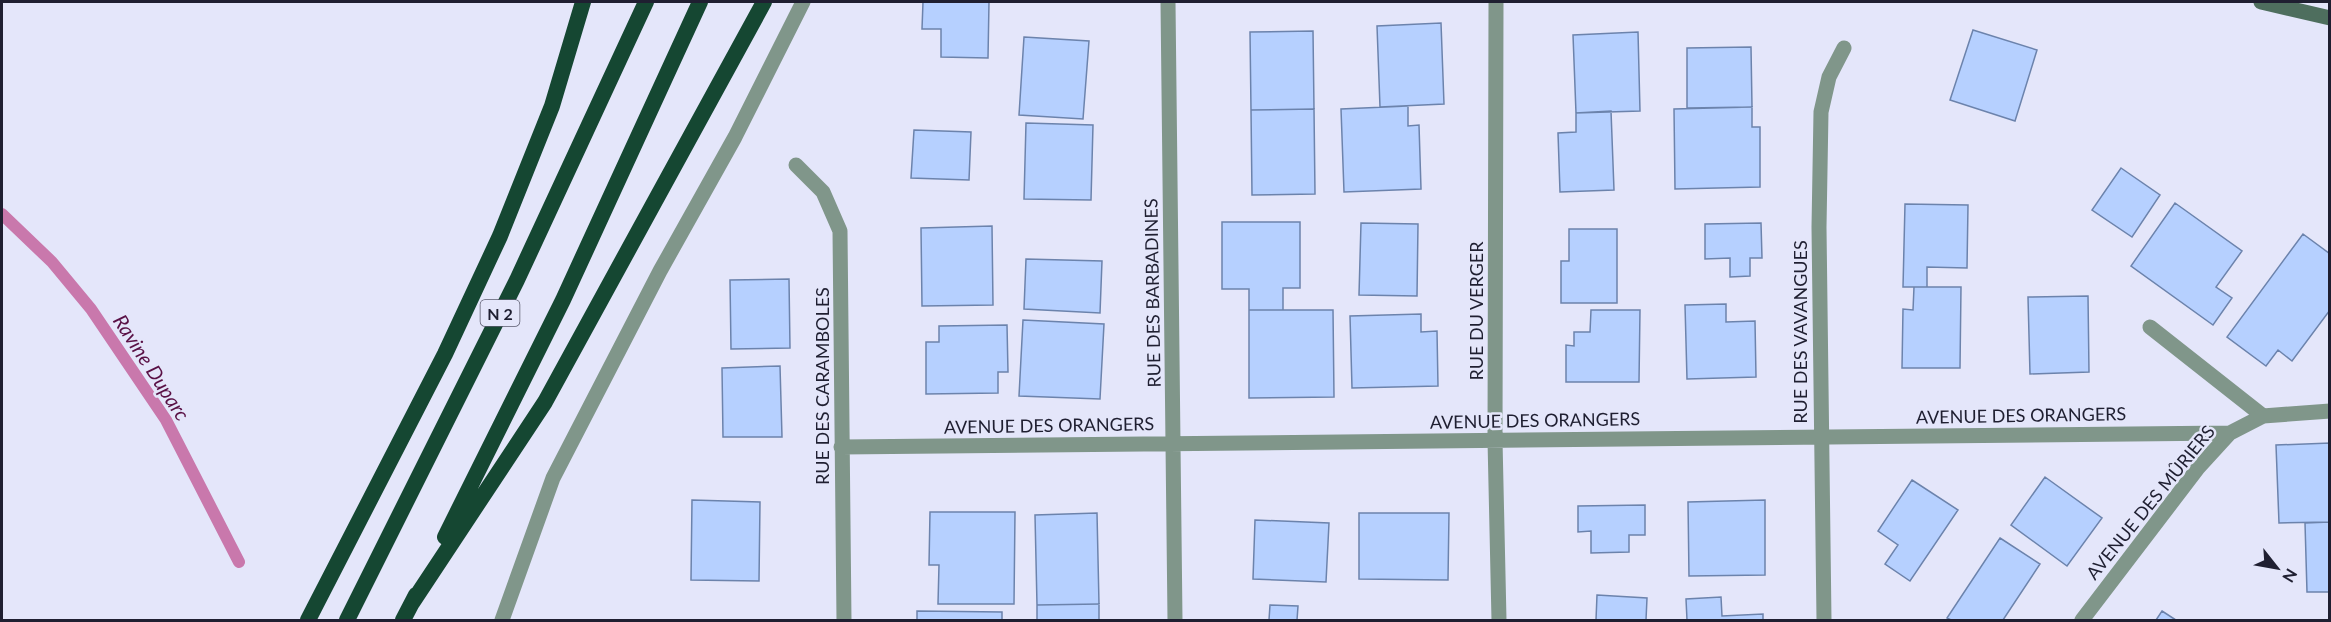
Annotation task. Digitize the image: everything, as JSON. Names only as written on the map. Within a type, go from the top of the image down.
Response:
[{"type":"highway","points":[[308,621],[445,354],[500,236],[552,106],[583,2]]},
{"type":"highway","name":"N 2","points":[[347,621],[517,280],[646,2]]},
{"type":"highway","points":[[403,621],[563,300],[700,2]]},
{"type":"highway","points":[[412,603],[545,402],[764,2]]},
{"type":"main road","points":[[2261,2],[2330,18]]},
{"type":"street","points":[[502,621],[553,478],[660,271],[735,137],[803,2]]},
{"type":"street","name":"RUE DES BARBADINES","points":[[1167,2],[1175,621]]},
{"type":"street","name":"RUE DU VERGER","points":[[1496,2],[1495,440],[1499,621]]},
{"type":"street","name":"RUE DES VAVANGUES","points":[[1824,621],[1821,437],[1821,112],[1829,77],[1844,48]]},
{"type":"street","name":"RUE DES CARAMBOLES","points":[[796,165],[823,192],[840,231],[844,621]]},
{"type":"street","points":[[2150,327],[2264,416]]},
{"type":"street","name":"AVENUE DES MÛRIERS","points":[[2082,621],[2198,468],[2230,433],[2264,416],[2330,411]]},
{"type":"street","name":"AVENUE DES ORANGERS","points":[[841,447],[2230,433]]},
{"type":"building","points":[[923,2],[989,2],[988,58],[941,57],[941,29],[922,29]]},
{"type":"building","points":[[1441,23],[1444,104],[1380,107],[1377,26]]},
{"type":"building","points":[[1973,30],[2037,50],[2015,121],[1950,100]]},
{"type":"building","points":[[1313,31],[1314,109],[1251,110],[1250,32]]},
{"type":"building","points":[[1638,32],[1640,111],[1576,113],[1573,35]]},
{"type":"building","points":[[1024,37],[1089,41],[1083,119],[1019,115]]},
{"type":"building","points":[[1751,47],[1752,107],[1687,108],[1687,48]]},
{"type":"building","points":[[1408,106],[1408,126],[1419,125],[1421,189],[1344,192],[1341,109]]},
{"type":"building","points":[[1752,107],[1752,127],[1760,127],[1760,187],[1675,189],[1674,109]]},
{"type":"building","points":[[1314,109],[1315,194],[1252,195],[1251,110]]},
{"type":"building","points":[[1611,111],[1614,190],[1560,192],[1558,133],[1576,132],[1576,113]]},
{"type":"building","points":[[1026,123],[1093,125],[1091,200],[1024,199]]},
{"type":"building","points":[[914,130],[971,132],[969,180],[911,178]]},
{"type":"building","points":[[2121,168],[2160,195],[2132,237],[2092,210]]},
{"type":"building","points":[[2175,203],[2242,251],[2216,287],[2232,298],[2213,325],[2131,266]]},
{"type":"building","points":[[1905,204],[1968,205],[1967,268],[1927,267],[1927,287],[1903,287]]},
{"type":"building","points":[[1222,222],[1300,222],[1300,288],[1283,288],[1283,310],[1249,310],[1249,289],[1222,289]]},
{"type":"building","points":[[1361,223],[1418,224],[1417,296],[1359,295]]},
{"type":"building","points":[[1761,223],[1762,258],[1750,258],[1750,276],[1730,277],[1730,258],[1705,259],[1705,224]]},
{"type":"building","points":[[992,226],[993,305],[922,306],[921,228]]},
{"type":"building","points":[[1569,229],[1617,229],[1617,303],[1561,303],[1561,261],[1569,261]]},
{"type":"building","points":[[2303,234],[2330,254],[2330,310],[2292,361],[2278,350],[2266,366],[2227,337]]},
{"type":"building","points":[[1026,259],[1102,261],[1100,313],[1024,309]]},
{"type":"building","points":[[789,279],[790,348],[731,349],[730,280]]},
{"type":"building","points":[[1914,287],[1961,287],[1960,368],[1902,368],[1903,309],[1913,310]]},
{"type":"building","points":[[2088,296],[2089,372],[2030,374],[2028,297]]},
{"type":"building","points":[[1726,304],[1726,322],[1755,321],[1756,377],[1687,379],[1685,305]]},
{"type":"building","points":[[1249,310],[1333,310],[1334,397],[1249,398]]},
{"type":"building","points":[[1591,310],[1640,310],[1639,382],[1566,382],[1566,345],[1574,346],[1574,332],[1590,332]]},
{"type":"building","points":[[1421,314],[1421,332],[1437,331],[1438,386],[1352,388],[1350,316]]},
{"type":"building","points":[[1023,320],[1104,324],[1100,399],[1019,396]]},
{"type":"building","points":[[1007,325],[1008,372],[998,372],[998,393],[926,394],[926,342],[939,342],[939,326]]},
{"type":"building","points":[[780,366],[782,437],[723,437],[722,368]]},
{"type":"building","points":[[2330,443],[2330,522],[2279,523],[2276,445]]},
{"type":"building","points":[[2045,477],[2102,518],[2067,566],[2011,525]]},
{"type":"building","points":[[1912,480],[1958,510],[1910,581],[1885,564],[1898,545],[1878,531]]},
{"type":"building","points":[[692,500],[760,502],[759,581],[691,580]]},
{"type":"building","points":[[1765,500],[1765,575],[1689,576],[1688,502]]},
{"type":"building","points":[[1645,505],[1645,535],[1629,535],[1629,552],[1591,553],[1591,531],[1578,532],[1578,506]]},
{"type":"building","points":[[930,512],[1015,512],[1014,604],[938,604],[939,565],[929,565]]},
{"type":"building","points":[[1097,513],[1099,604],[1037,605],[1035,515]]},
{"type":"building","points":[[1359,513],[1449,513],[1448,580],[1359,579]]},
{"type":"building","points":[[1255,520],[1329,523],[1326,582],[1253,579]]},
{"type":"building","points":[[2330,522],[2330,592],[2307,592],[2305,523]]},
{"type":"building","points":[[2000,538],[2040,564],[2003,620],[1951,620],[1947,618]]},
{"type":"building","points":[[1597,595],[1647,598],[1646,620],[1596,620]]},
{"type":"building","points":[[1721,597],[1722,616],[1763,614],[1763,620],[1687,620],[1686,599]]},
{"type":"building","points":[[1099,604],[1099,620],[1037,620],[1037,605]]},
{"type":"building","points":[[1270,605],[1298,606],[1297,620],[1269,620]]},
{"type":"building","points":[[917,611],[1002,612],[1002,620],[917,620]]},
{"type":"building","points":[[2162,611],[2176,620],[2156,620]]},
{"type":"waterway","name":"Ravine Duparc","points":[[2,214],[52,262],[91,309],[166,420],[239,562]]}]
